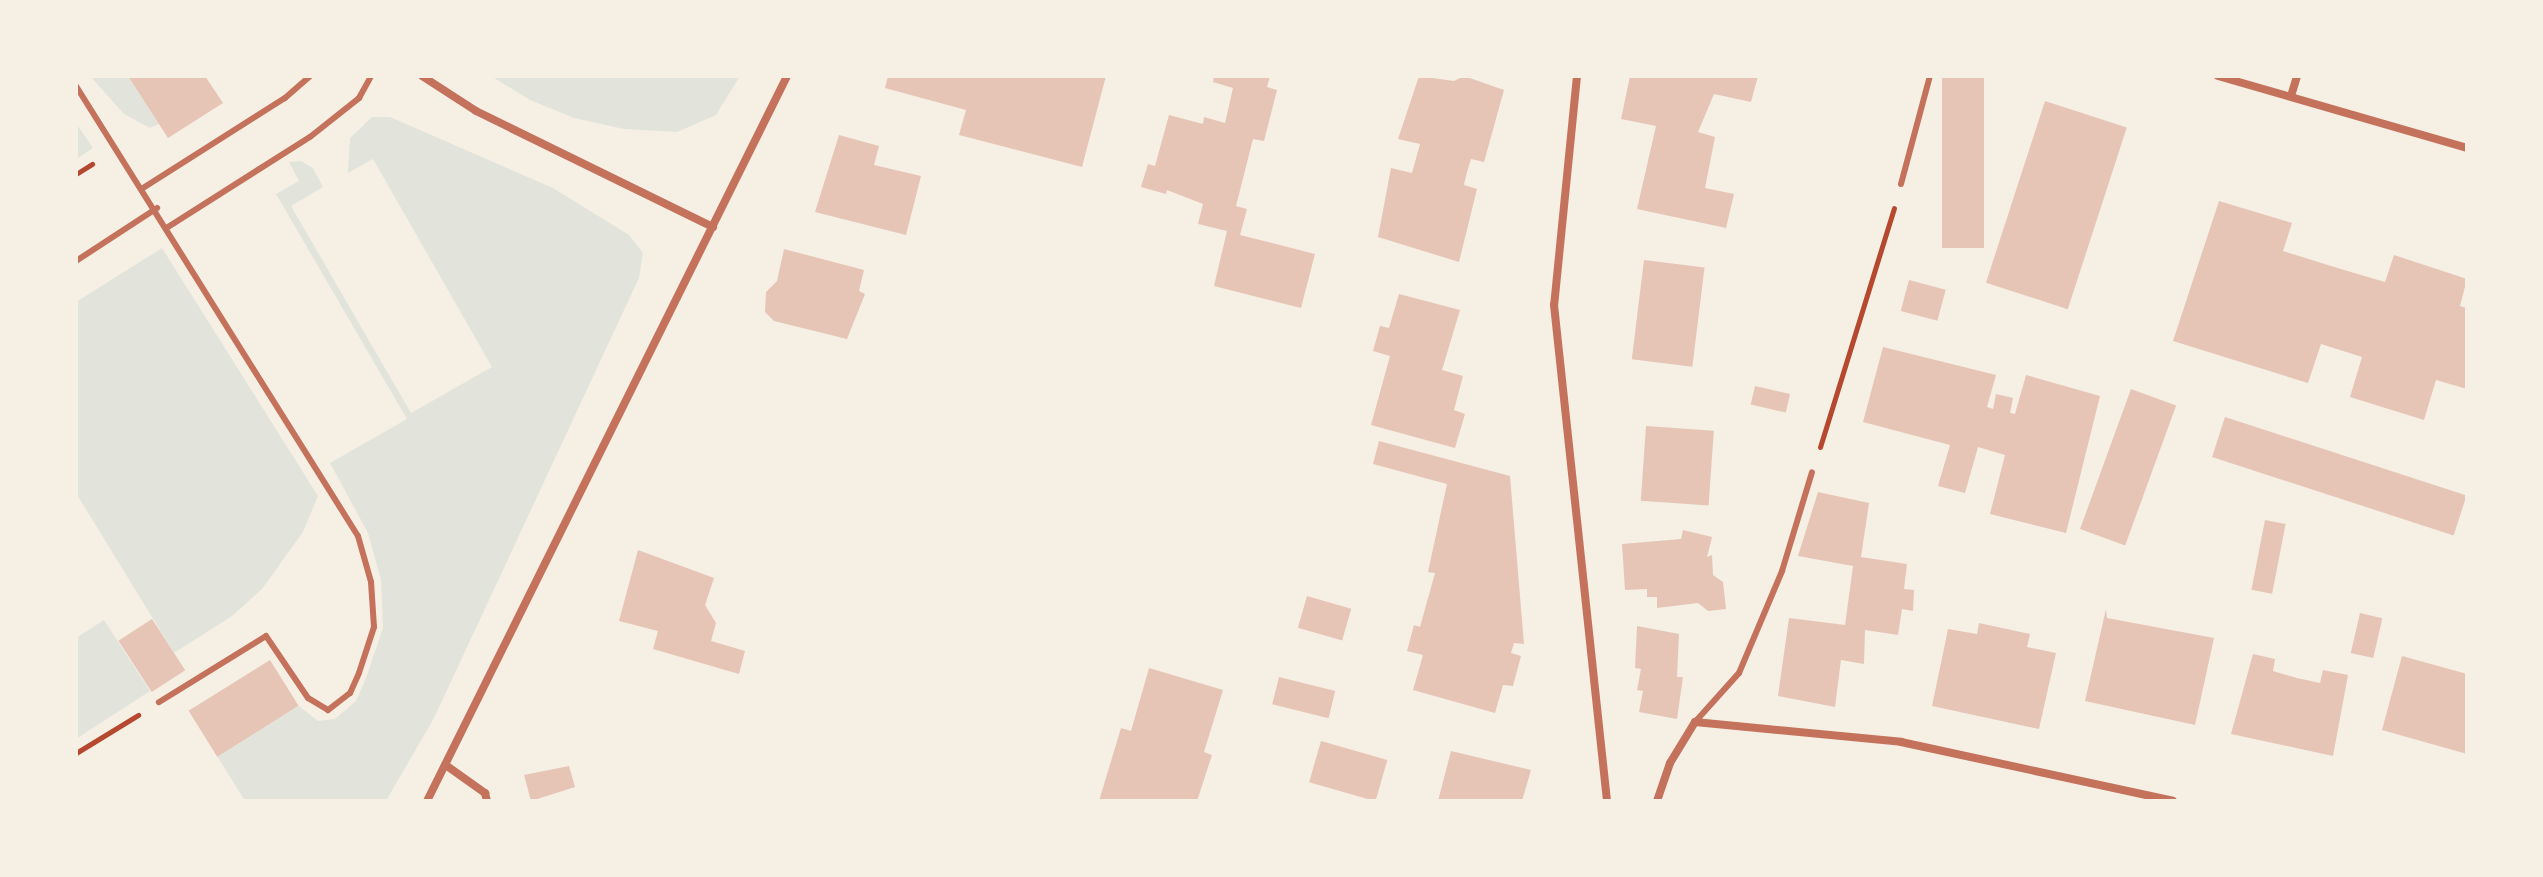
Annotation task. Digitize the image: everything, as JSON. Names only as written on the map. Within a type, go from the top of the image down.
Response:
[{"type":"street","points":[[422,76],[476,111],[713,227]]},
{"type":"street","points":[[427,801],[787,76]]},
{"type":"street","points":[[1577,76],[1554,305],[1607,801]]},
{"type":"street","points":[[2218,76],[2467,148]]},
{"type":"street","points":[[2291,96],[2297,76]]},
{"type":"street","points":[[1657,801],[1670,763],[1695,722],[1901,742],[2173,801]]},
{"type":"street","points":[[447,766],[485,793],[487,801]]},
{"type":"lane","points":[[143,188],[285,98],[310,76]]},
{"type":"lane","points":[[168,227],[310,137],[359,98],[371,76]]},
{"type":"lane","points":[[1901,184],[1930,76]]},
{"type":"lane","points":[[76,86],[157,208],[358,536],[371,582],[374,627],[350,693],[328,710],[308,698],[266,636],[159,702]]},
{"type":"lane","points":[[76,261],[157,208]]},
{"type":"lane","points":[[1695,722],[1739,673],[1782,571],[1812,472]]},
{"type":"path","points":[[1812,472],[1901,184]]},
{"type":"path","points":[[76,753],[159,702]]},
{"type":"shaded area","points":[[90,76],[128,76],[159,124],[150,128],[124,114]]},
{"type":"shaded area","points":[[491,76],[740,76],[716,115],[677,132],[624,129],[574,118],[530,100]]},
{"type":"shaded area","points":[[372,117],[390,117],[553,188],[629,235],[643,253],[639,278],[434,718],[386,801],[245,801],[217,756],[299,706],[318,721],[335,719],[356,701],[366,678],[383,628],[381,580],[368,533],[330,463],[407,419],[276,194],[299,181],[289,162],[301,161],[313,168],[323,187],[291,206],[411,413],[492,367],[373,159],[348,173],[350,138]]},
{"type":"shaded area","points":[[76,123],[93,148],[76,159]]},
{"type":"shaded area","points":[[162,248],[318,496],[303,532],[262,589],[232,616],[174,653],[76,493],[76,302]]},
{"type":"shaded area","points":[[104,620],[150,691],[76,739],[76,638]]},
{"type":"building","points":[[128,76],[205,76],[223,103],[168,138]]},
{"type":"building","points":[[888,76],[1106,76],[1082,167],[959,135],[966,110],[885,88]]},
{"type":"building","points":[[1214,76],[1270,76],[1267,87],[1277,90],[1264,141],[1253,139],[1236,206],[1247,209],[1240,235],[1315,254],[1301,308],[1214,286],[1227,231],[1198,224],[1203,204],[1167,190],[1166,194],[1141,187],[1148,164],[1155,166],[1169,115],[1203,124],[1204,117],[1225,123],[1233,88],[1213,82]]},
{"type":"building","points":[[1419,76],[1454,81],[1464,76],[1504,90],[1484,162],[1471,159],[1467,172],[1464,185],[1477,189],[1459,262],[1378,237],[1391,168],[1412,173],[1420,144],[1398,139]]},
{"type":"building","points":[[1630,76],[1758,76],[1751,102],[1714,94],[1698,132],[1715,137],[1705,188],[1734,194],[1726,228],[1637,209],[1656,126],[1621,119]]},
{"type":"building","points":[[1942,76],[1984,76],[1984,248],[1942,248]]},
{"type":"building","points":[[2045,101],[2127,128],[2068,309],[1986,283]]},
{"type":"building","points":[[839,135],[879,146],[874,165],[921,176],[906,235],[815,212]]},
{"type":"building","points":[[2219,201],[2292,223],[2283,251],[2385,282],[2394,255],[2467,279],[2460,306],[2467,308],[2467,389],[2436,380],[2424,420],[2350,397],[2362,357],[2321,344],[2308,383],[2173,341]]},
{"type":"building","points":[[784,249],[864,270],[859,291],[865,294],[847,339],[774,321],[765,312],[766,292],[777,281]]},
{"type":"building","points":[[1644,260],[1705,267],[1692,367],[1632,359]]},
{"type":"building","points":[[1909,280],[1946,290],[1937,321],[1901,311]]},
{"type":"building","points":[[1399,294],[1460,310],[1442,370],[1463,376],[1454,410],[1465,414],[1455,448],[1371,425],[1390,356],[1373,351],[1380,326],[1389,328]]},
{"type":"building","points":[[1883,347],[1996,375],[1987,407],[1993,409],[1996,394],[2013,398],[2010,413],[2015,414],[2026,375],[2100,396],[2066,533],[1990,514],[2005,455],[1978,447],[1965,493],[1938,486],[1950,445],[1863,422]]},
{"type":"building","points":[[1755,386],[1790,394],[1786,413],[1751,405]]},
{"type":"building","points":[[2131,389],[2176,405],[2125,545],[2080,529]]},
{"type":"building","points":[[2225,417],[2467,495],[2454,535],[2212,457]]},
{"type":"building","points":[[1646,426],[1714,431],[1709,506],[1641,501]]},
{"type":"building","points":[[1379,441],[1510,476],[1524,644],[1514,643],[1511,653],[1521,656],[1513,686],[1503,685],[1495,713],[1413,690],[1423,655],[1407,651],[1414,625],[1420,627],[1435,573],[1428,572],[1447,484],[1373,464]]},
{"type":"building","points":[[1818,492],[1869,503],[1861,557],[1907,564],[1904,589],[1914,590],[1913,611],[1902,609],[1898,635],[1865,630],[1864,664],[1841,660],[1835,707],[1778,696],[1789,618],[1845,625],[1853,566],[1798,556]]},
{"type":"building","points":[[2265,520],[2286,524],[2272,594],[2251,590]]},
{"type":"building","points":[[1683,530],[1712,537],[1707,557],[1712,555],[1713,575],[1723,582],[1726,609],[1708,611],[1698,603],[1657,608],[1657,597],[1647,597],[1647,589],[1625,590],[1622,544],[1681,539]]},
{"type":"building","points":[[638,550],[714,578],[705,605],[716,623],[711,641],[745,651],[739,674],[653,649],[658,631],[619,621]]},
{"type":"building","points":[[1307,596],[1351,609],[1342,640],[1298,628]]},
{"type":"building","points":[[2106,609],[2107,618],[2214,638],[2195,725],[2085,701]]},
{"type":"building","points":[[2360,613],[2382,618],[2373,658],[2351,653]]},
{"type":"building","points":[[152,619],[185,670],[152,692],[118,641]]},
{"type":"building","points":[[1979,623],[2030,634],[2027,647],[2056,653],[2039,729],[1932,706],[1948,629],[1977,634]]},
{"type":"building","points":[[1637,626],[1679,634],[1677,677],[1683,677],[1677,719],[1639,712],[1643,691],[1637,690],[1641,669],[1635,668]]},
{"type":"building","points":[[2253,654],[2275,659],[2273,671],[2297,678],[2320,683],[2323,670],[2348,675],[2333,756],[2231,734]]},
{"type":"building","points":[[2402,656],[2467,674],[2467,754],[2382,730]]},
{"type":"building","points":[[270,660],[299,706],[217,757],[189,711]]},
{"type":"building","points":[[1149,668],[1223,690],[1204,752],[1212,755],[1197,801],[1099,801],[1121,728],[1131,731]]},
{"type":"building","points":[[1279,677],[1335,691],[1329,718],[1272,704]]},
{"type":"building","points":[[1321,741],[1387,760],[1376,801],[1309,782]]},
{"type":"building","points":[[1451,751],[1531,770],[1522,801],[1438,801]]},
{"type":"building","points":[[569,766],[575,787],[531,801],[524,775]]}]
